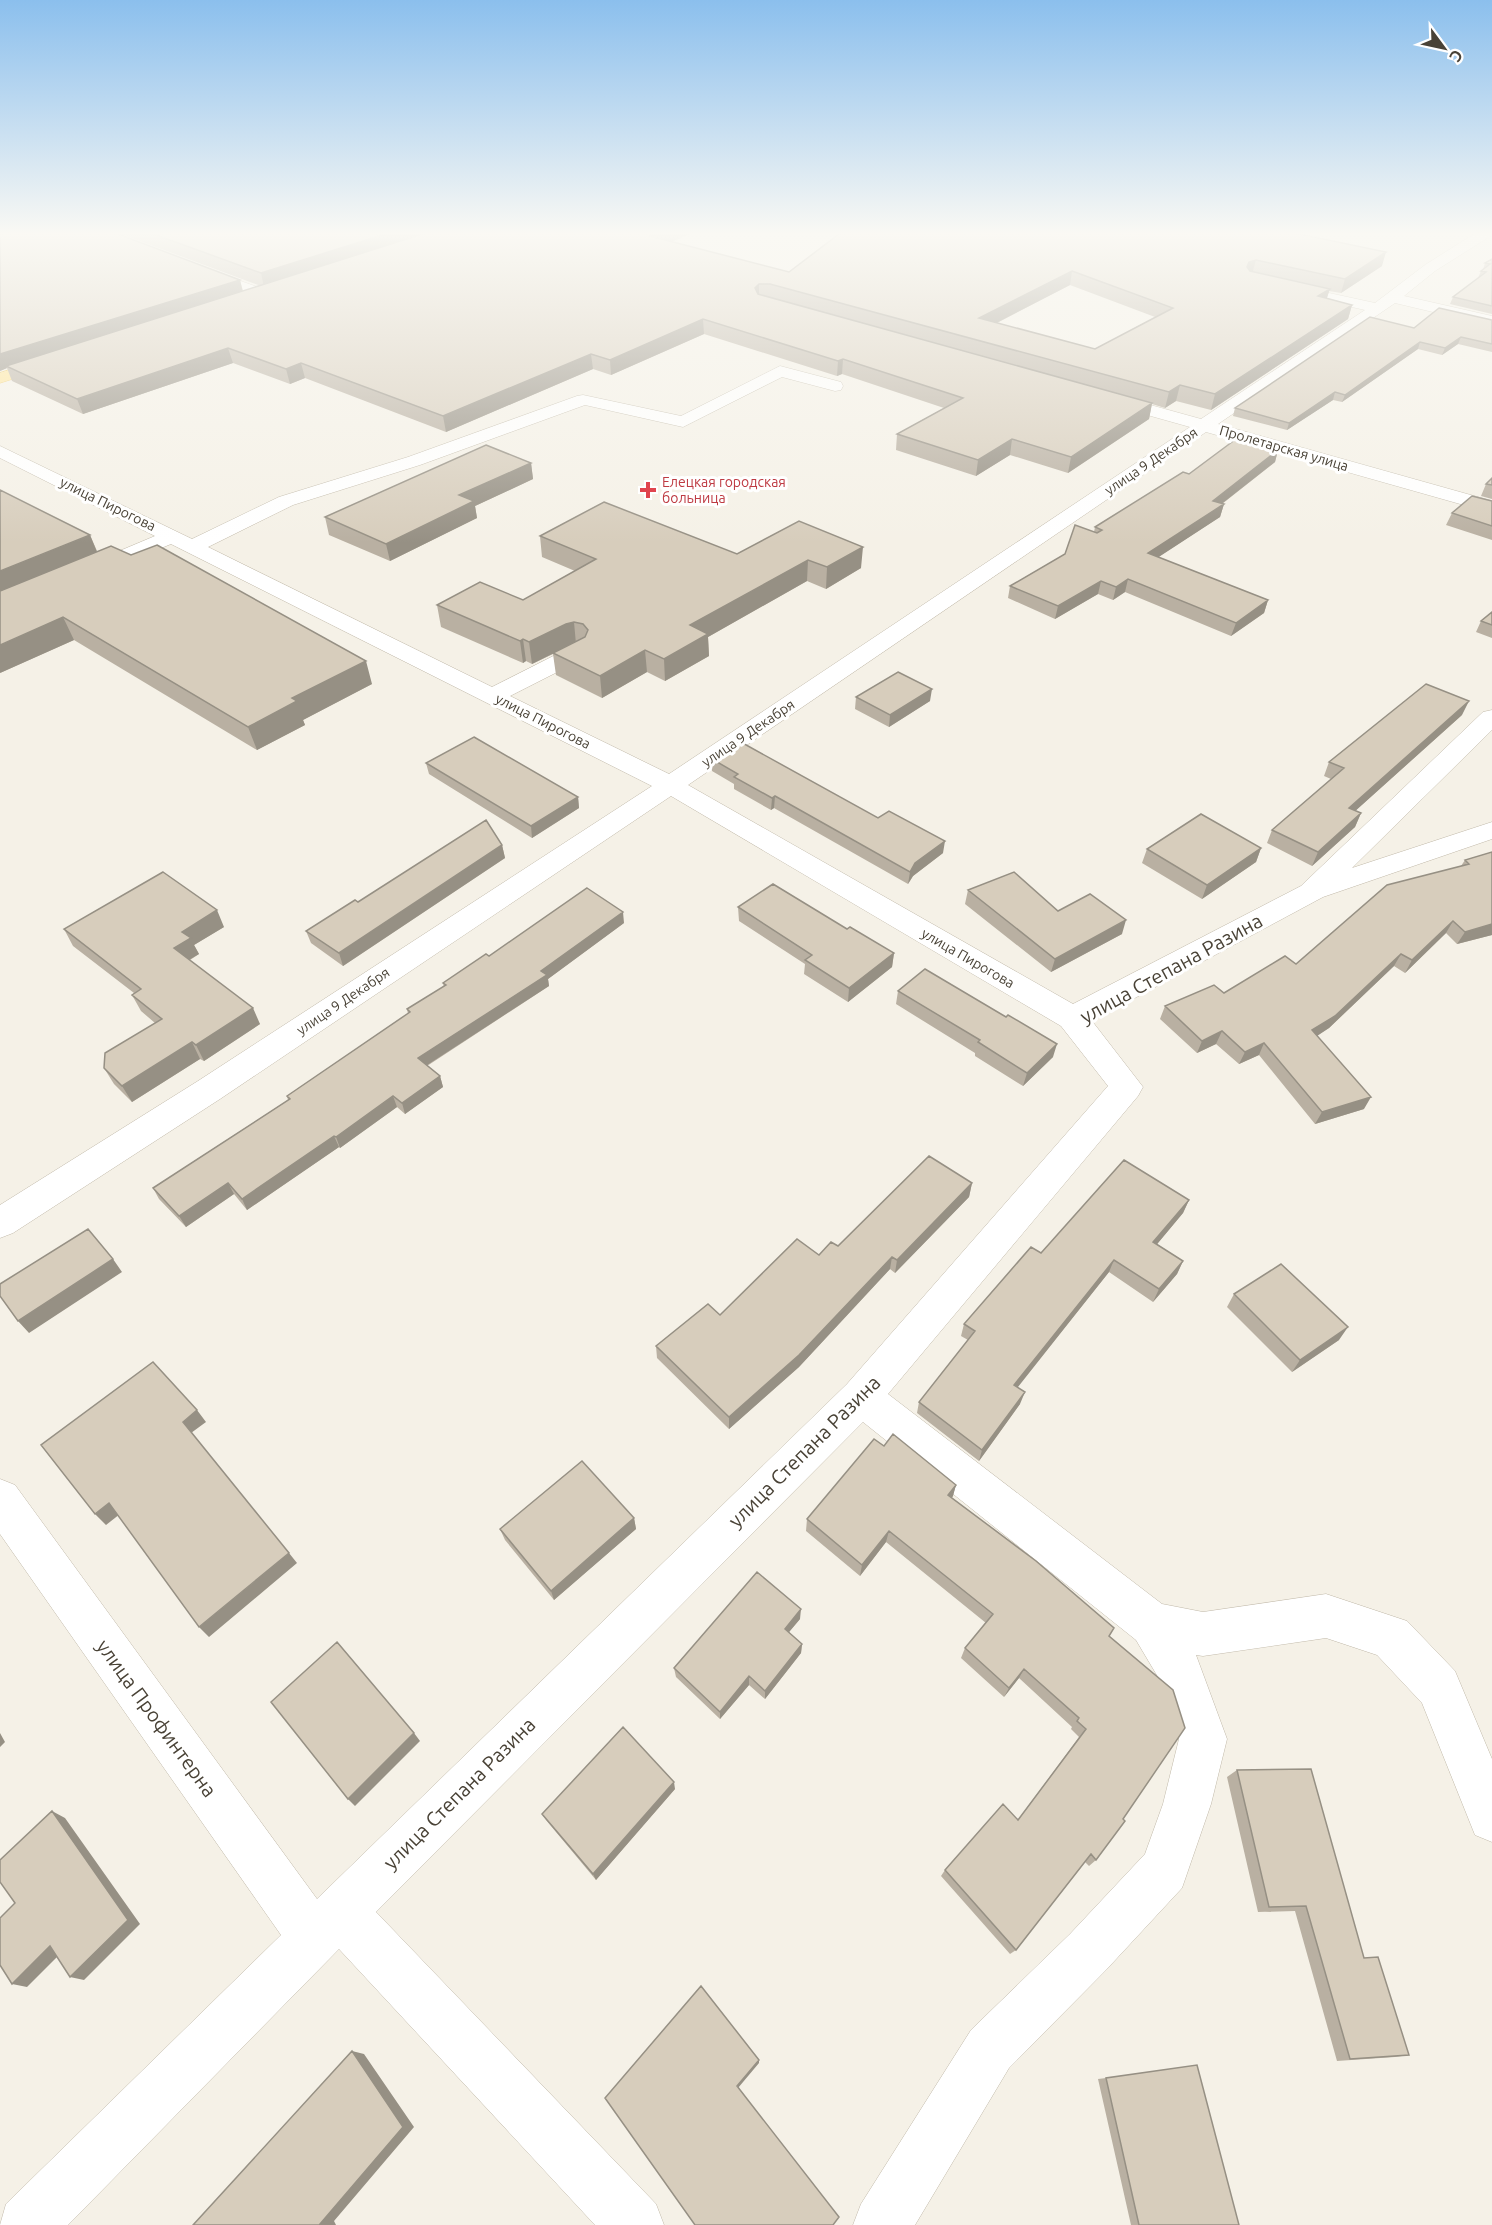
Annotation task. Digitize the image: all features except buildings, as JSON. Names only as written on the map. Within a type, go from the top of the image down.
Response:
[{"type":"main road","points":[[0,378],[66,357]]},
{"type":"street","name":"улица 9 Декабря","points":[[0,1223],[209,1090],[670,785],[1338,335]]},
{"type":"street","points":[[66,581],[183,541],[286,501],[414,461],[583,400],[683,422],[780,371],[835,386]]},
{"type":"street","name":"Пролетарская улица","points":[[1092,394],[1492,507]]},
{"type":"street","name":"улица Пирогова","points":[[0,451],[670,785],[1072,1018]]},
{"type":"street","points":[[492,696],[577,653]]},
{"type":"street","name":"улица Степана Разина","points":[[27,2225],[861,1397],[1127,1087],[1072,1018],[1311,892],[1492,717]]},
{"type":"street","points":[[1311,892],[1492,830]]},
{"type":"street","points":[[861,1397],[1152,1624],[1180,1671],[1203,1739],[1187,1804],[1164,1870],[1089,1952],[990,2049],[882,2225]]},
{"type":"street","name":"улица Профинтерна","points":[[0,1499],[327,1925],[635,2225]]},
{"type":"street","points":[[1152,1624],[1203,1634],[1326,1616],[1391,1637],[1440,1687],[1492,1818]]},
{"type":"place","name":"Елецкая городская больница","points":[[648,490]]}]
